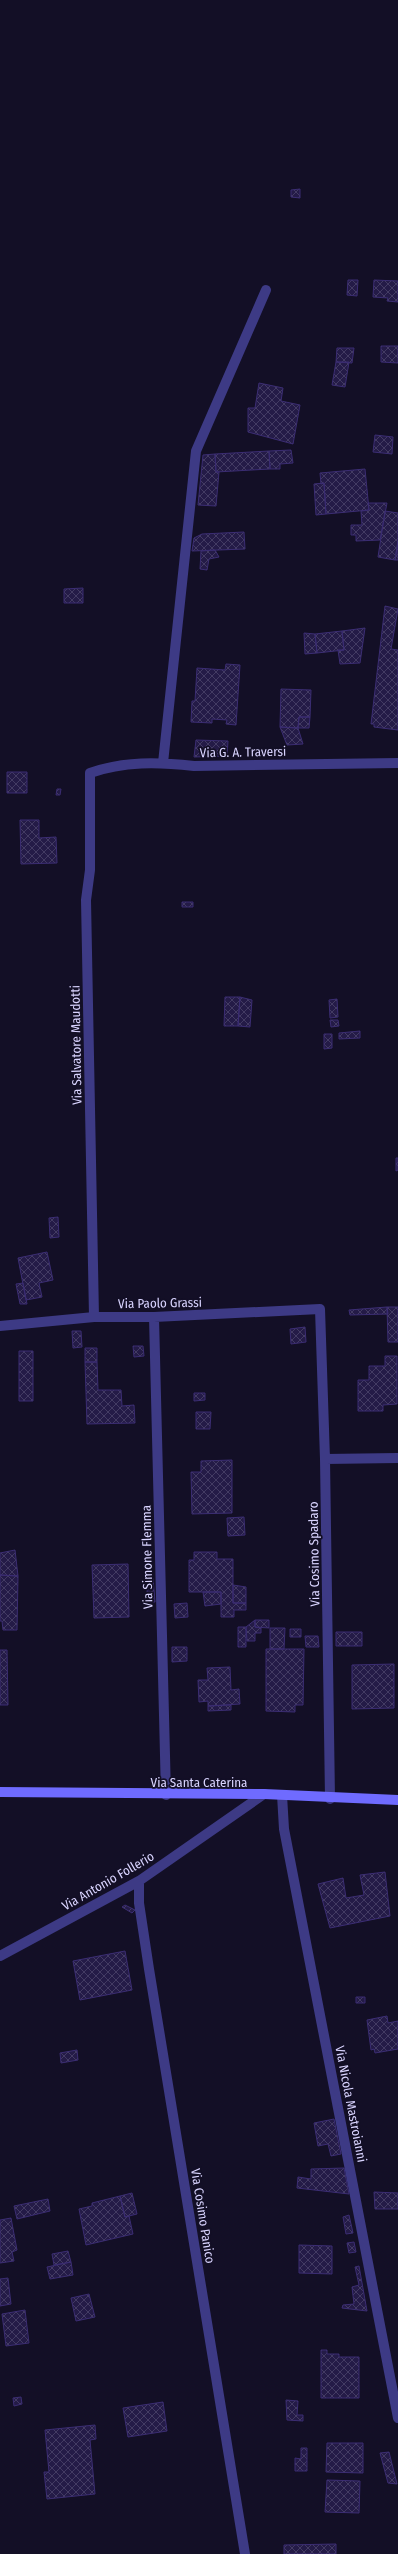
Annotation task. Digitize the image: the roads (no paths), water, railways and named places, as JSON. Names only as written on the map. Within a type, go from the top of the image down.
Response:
[{"type":"street","points":[[163,763],[196,451],[266,290]]},
{"type":"street","name":"Via G. A. Traversi","points":[[90,773],[112,765],[163,763],[194,766],[398,763]]},
{"type":"street","name":"Via Salvatore Maudotti","points":[[90,773],[90,870],[86,900],[94,1317]]},
{"type":"street","name":"Via Paolo Grassi","points":[[0,1326],[94,1317],[154,1317],[320,1309]]},
{"type":"street","name":"Via Cosimo Spadaro","points":[[320,1309],[325,1459],[330,1799]]},
{"type":"street","name":"Via Simone Flemma","points":[[154,1317],[166,1795]]},
{"type":"street","points":[[325,1459],[398,1458]]},
{"type":"street","name":"Via Santa Caterina","points":[[0,1792],[166,1795],[264,1794],[330,1799],[398,1800]]},
{"type":"street","name":"Via Antonio Follerio","points":[[0,1956],[139,1881],[264,1794]]},
{"type":"street","name":"Via Nicola Mastroianni","points":[[282,1795],[284,1829],[398,2418]]},
{"type":"street","name":"Via Cosimo Panico","points":[[139,1881],[139,1903],[245,2554]]}]
